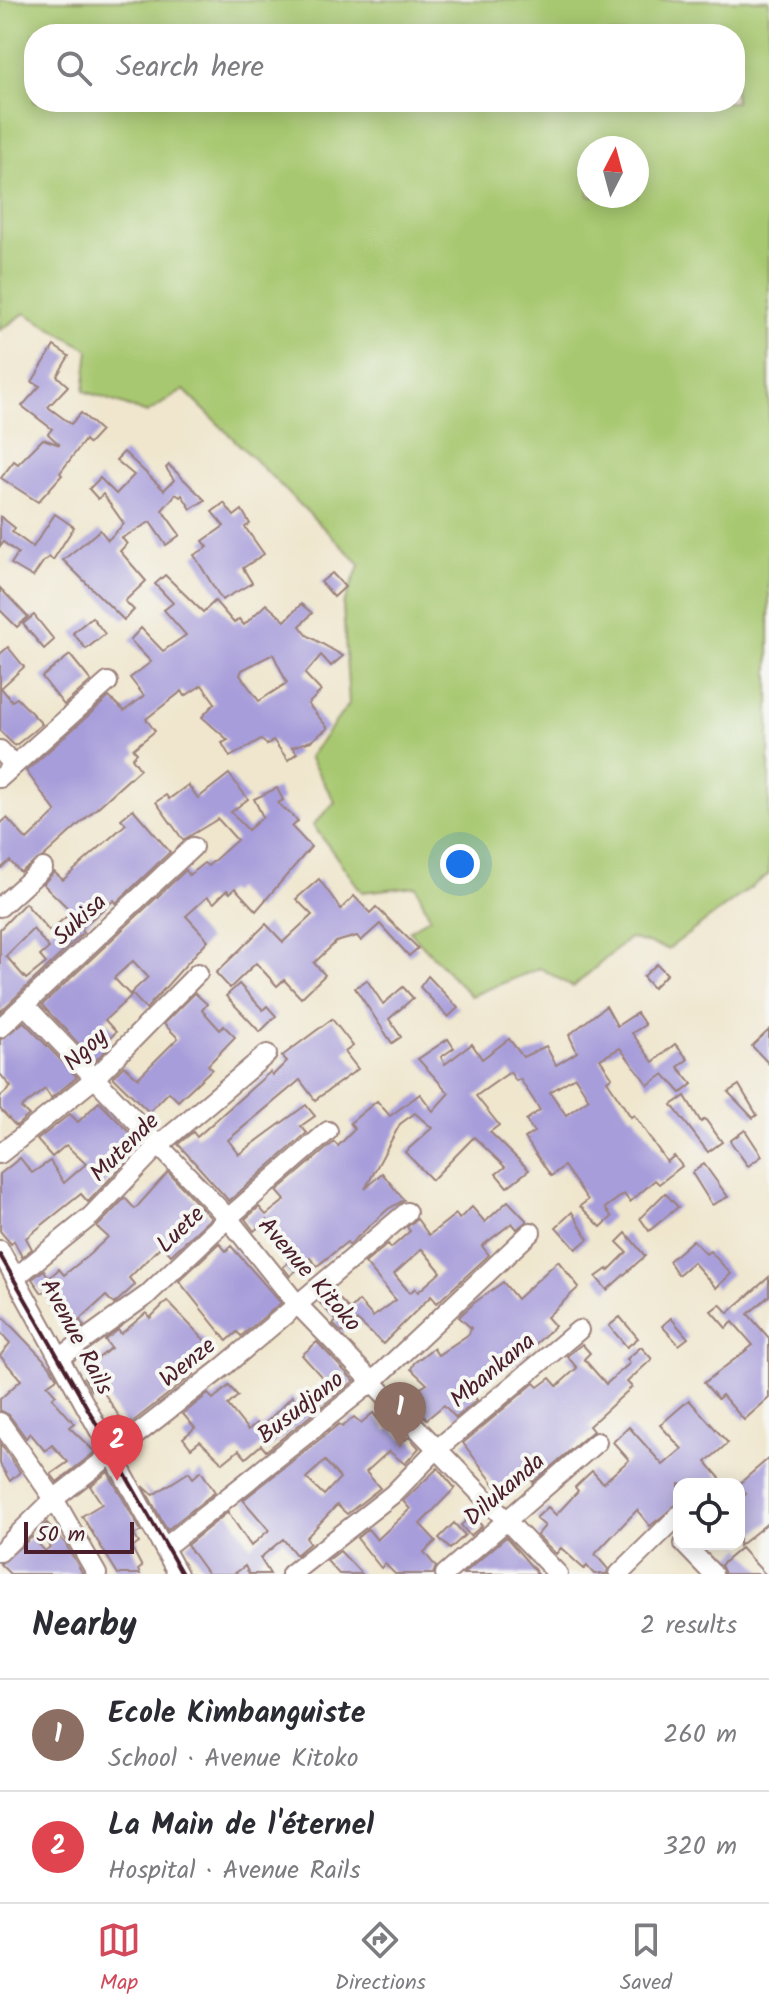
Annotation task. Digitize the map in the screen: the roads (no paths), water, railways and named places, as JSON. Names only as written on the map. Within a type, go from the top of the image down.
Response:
[{"type":"street","points":[[0,778],[108,682]]},
{"type":"street","points":[[0,750],[14,765]]},
{"type":"street","name":"Sukisa","points":[[0,1028],[193,847]]},
{"type":"street","points":[[0,907],[43,868]]},
{"type":"street","name":"Ngoy","points":[[0,1154],[94,1079],[198,973]]},
{"type":"street","name":"Avenue Kitoko","points":[[25,1005],[228,1218],[297,1304],[558,1574]]},
{"type":"street","name":"Mutende","points":[[16,1277],[91,1216],[159,1145],[267,1054]]},
{"type":"street","name":"Luete","points":[[61,1357],[147,1295],[228,1218],[328,1131]]},
{"type":"street","name":"Wenze","points":[[0,1552],[54,1499],[112,1457],[407,1212]]},
{"type":"street","name":"Busudjano","points":[[164,1548],[372,1382],[531,1232]]},
{"type":"street","name":"Avenue Rails","points":[[0,1250],[178,1574]]},
{"type":"street","name":"Mbankana","points":[[291,1574],[393,1494],[436,1450],[579,1330]]},
{"type":"street","points":[[0,1422],[54,1499],[97,1574]]},
{"type":"street","name":"Dilukanda","points":[[445,1574],[597,1442]]},
{"type":"street","points":[[619,1574],[673,1529]]},
{"type":"street","points":[[690,1550],[713,1574]]},
{"type":"railway","points":[[0,1255],[182,1574]]},
{"type":"place","name":"Ecole Kimbanguiste","points":[[400,1448]]},
{"type":"place","name":"La Main de l'éternel","points":[[117,1481]]}]
